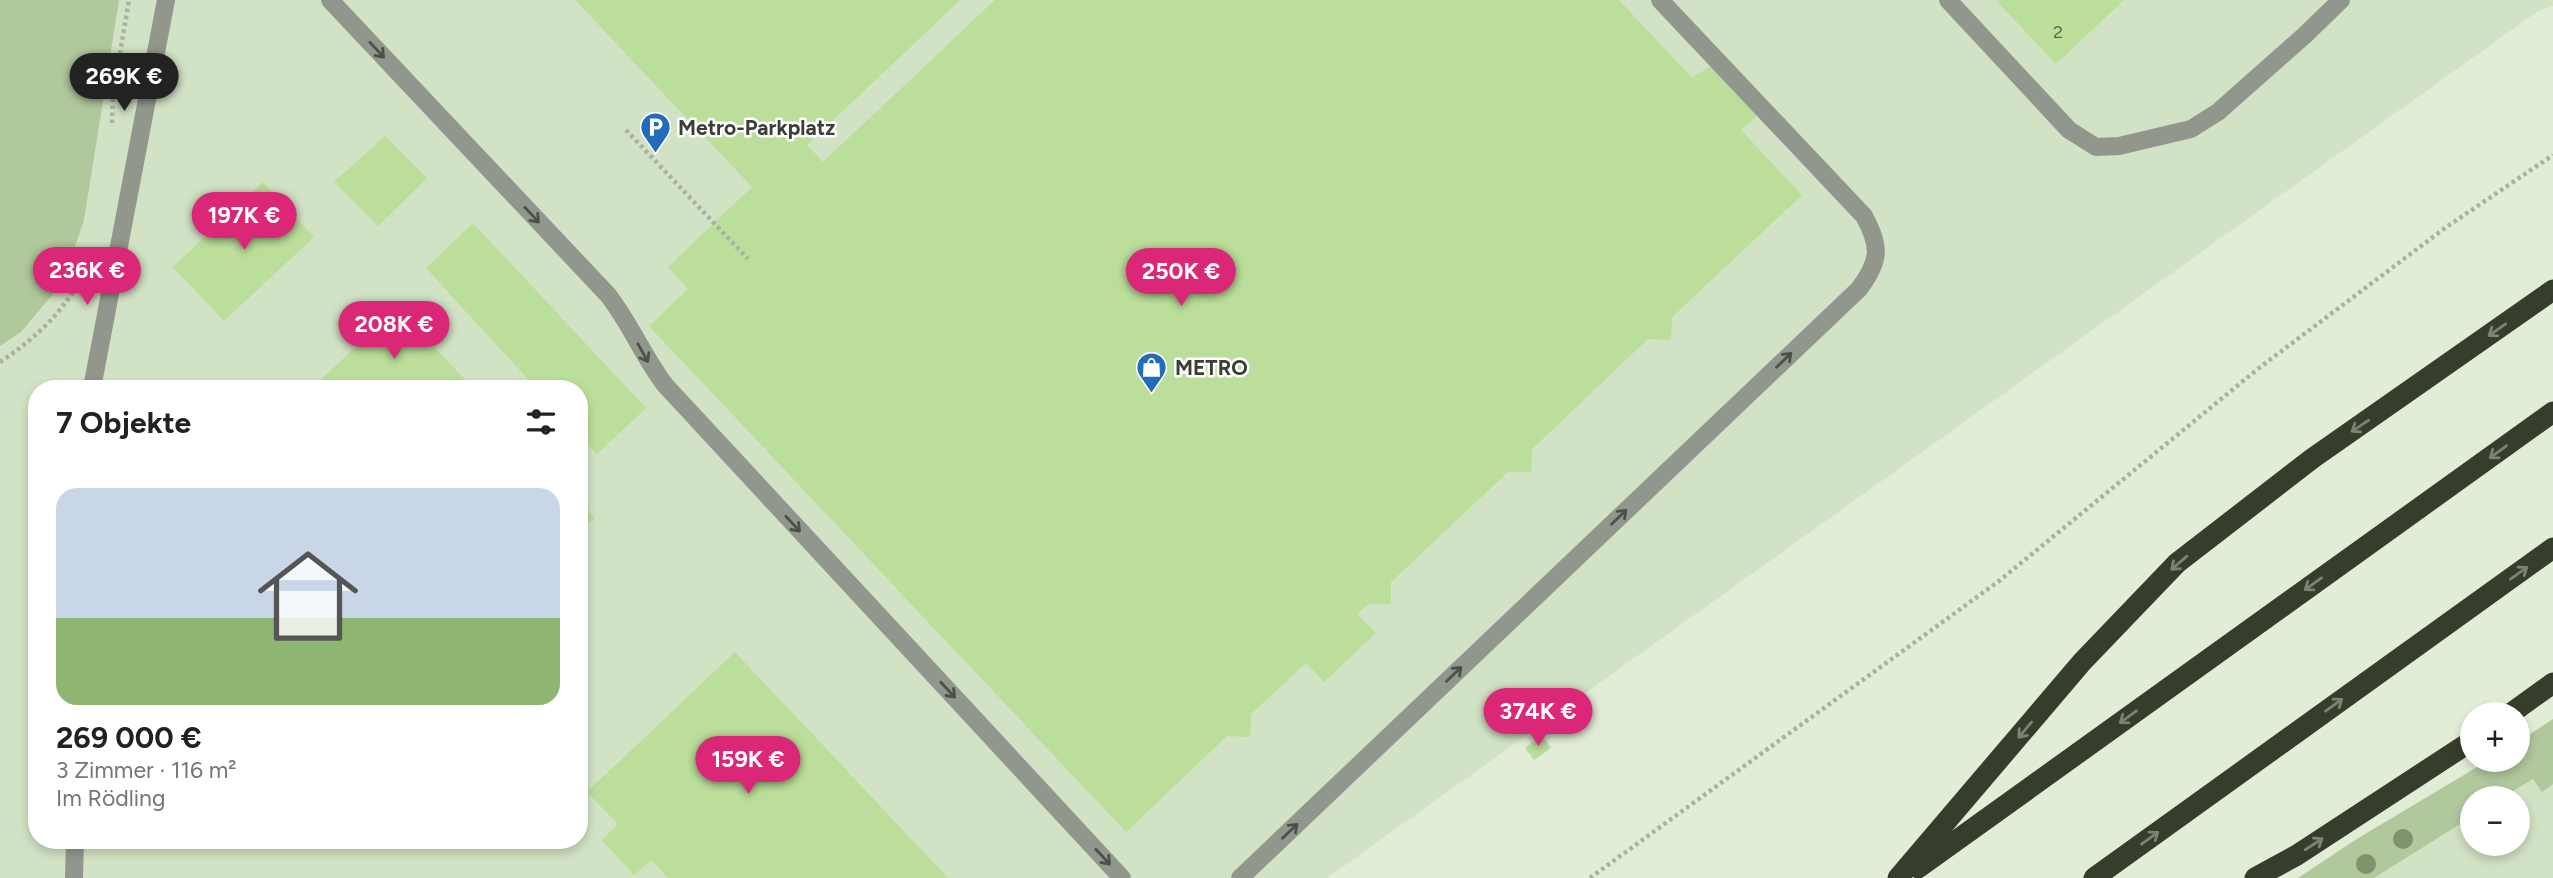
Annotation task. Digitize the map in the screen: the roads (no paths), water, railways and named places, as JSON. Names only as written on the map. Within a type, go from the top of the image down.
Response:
[{"type":"highway","points":[[1901,878],[2082,663],[2177,563],[2313,458],[2553,290]]},
{"type":"highway","points":[[1901,878],[2553,412]]},
{"type":"highway","points":[[2094,878],[2553,548]]},
{"type":"highway","points":[[2527,702],[2553,683]]},
{"type":"highway","points":[[2255,878],[2297,855],[2460,748]]},
{"type":"street","points":[[94,380],[166,0]]},
{"type":"street","points":[[330,0],[608,295],[624,316],[645,358],[665,385],[1122,878]]},
{"type":"street","points":[[1240,878],[1859,289],[1871,273],[1877,254],[1874,235],[1864,216],[1660,0]]},
{"type":"street","points":[[1948,0],[2069,130],[2096,147],[2119,145],[2191,129],[2218,112],[2305,36],[2341,0]]},
{"type":"street","points":[[74,878],[75,849]]},
{"type":"place","name":"Metro-Parkplatz","points":[[655,154]]},
{"type":"place","name":"METRO","points":[[1152,394]]}]
